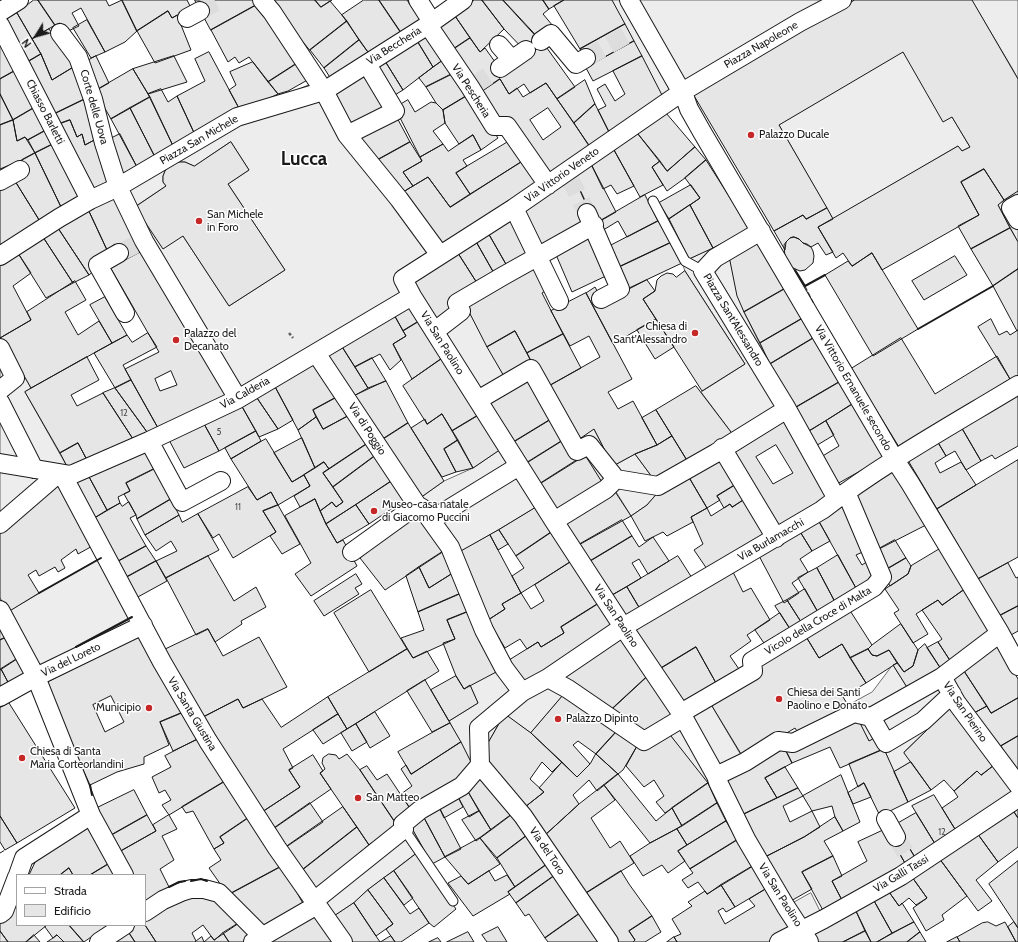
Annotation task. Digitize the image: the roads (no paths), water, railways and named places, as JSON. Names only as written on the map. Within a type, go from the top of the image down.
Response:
[{"type":"street","points":[[0,12],[19,0]]},
{"type":"street","name":"Via Pescheria","points":[[418,0],[430,23],[494,126],[507,126],[548,185]]},
{"type":"street","name":"Via Beccheria","points":[[324,91],[463,0]]},
{"type":"street","points":[[630,0],[636,29],[682,92]]},
{"type":"street","name":"Piazza Napoleone","points":[[682,92],[800,22],[842,0]]},
{"type":"street","points":[[268,4],[324,91],[347,135],[399,199],[440,255]]},
{"type":"street","name":"Chiasso Barletti","points":[[0,24],[90,200]]},
{"type":"street","name":"Corte delle Uova","points":[[60,33],[78,57],[93,99],[104,143],[118,187]]},
{"type":"street","points":[[499,45],[520,55],[551,34],[576,64],[586,58]]},
{"type":"street","points":[[347,135],[395,111],[366,64]]},
{"type":"street","name":"Piazza San Michele","points":[[1,253],[90,200],[118,187],[237,117],[324,91]]},
{"type":"street","name":"Via Vittorio Emanuele secondo","points":[[682,92],[689,109],[895,460],[1000,633],[1018,666]]},
{"type":"street","name":"Via Vittorio Veneto","points":[[412,296],[403,279],[548,185],[567,175],[682,92]]},
{"type":"street","points":[[0,181],[20,170]]},
{"type":"street","points":[[118,187],[144,241],[238,399]]},
{"type":"street","points":[[1018,204],[1012,208],[1018,220]]},
{"type":"street","points":[[514,208],[559,301]]},
{"type":"street","points":[[435,331],[461,310],[457,304],[503,276],[539,257],[590,219],[607,240],[620,289],[601,298]]},
{"type":"street","name":"Piazza Sant'Alessandro","points":[[761,230],[715,258],[703,270],[789,413],[842,496]]},
{"type":"street","points":[[119,253],[98,264],[125,313]]},
{"type":"street","name":"Via Calderia","points":[[1,523],[64,474],[149,441],[238,399],[412,296]]},
{"type":"street","name":"Via San Paolino","points":[[412,296],[554,521],[682,715],[716,776],[746,839],[786,907],[806,936]]},
{"type":"street","points":[[0,390],[15,378],[3,353]]},
{"type":"street","name":"Via di Poggio","points":[[316,353],[417,505],[422,508],[450,547],[484,630],[504,668],[522,692]]},
{"type":"street","points":[[478,400],[531,369],[577,451],[589,446],[616,479],[658,486],[724,447],[789,413]]},
{"type":"street","name":"Via Burlamacchi","points":[[480,765],[479,728],[522,692],[548,678],[623,627],[822,510],[895,460],[1018,385]]},
{"type":"street","points":[[0,402],[34,469]]},
{"type":"street","points":[[149,441],[182,502],[221,481]]},
{"type":"street","points":[[724,447],[776,538]]},
{"type":"street","points":[[0,463],[64,474]]},
{"type":"street","points":[[431,520],[519,466]]},
{"type":"street","name":"Via Santa Giustina","points":[[64,474],[142,625],[208,741],[277,848],[343,942]]},
{"type":"street","points":[[554,521],[606,489],[616,479]]},
{"type":"street","name":"Vicolo della Croce di Malta","points":[[682,715],[753,671],[752,661],[874,587],[882,577],[842,496]]},
{"type":"street","points":[[352,552],[417,505]]},
{"type":"street","points":[[0,610],[36,677],[91,815],[123,874]]},
{"type":"street","name":"Via del Loreto","points":[[0,697],[36,677],[142,625]]},
{"type":"street","name":"Via San Pierino","points":[[1000,633],[942,677],[952,694],[1018,785]]},
{"type":"street","points":[[716,776],[745,762],[778,741],[793,743],[854,713],[871,717],[942,677]]},
{"type":"street","points":[[548,678],[568,689],[644,741],[682,715]]},
{"type":"street","points":[[871,717],[886,743],[923,721],[952,694]]},
{"type":"street","points":[[146,911],[163,900],[181,892],[191,889],[204,889],[219,893],[258,939],[315,903],[404,829],[403,824],[420,810],[462,786],[480,765]]},
{"type":"street","name":"Via del Toro","points":[[480,765],[523,816],[609,942]]},
{"type":"street","name":"Via Galli Tassi","points":[[779,942],[806,936],[831,915],[1018,798]]},
{"type":"street","points":[[18,874],[24,858],[91,815]]},
{"type":"street","points":[[886,819],[896,837]]},
{"type":"street","points":[[0,914],[4,911],[16,879]]},
{"type":"street","points":[[99,942],[123,926]]},
{"type":"lane","points":[[653,201],[685,261],[703,270]]},
{"type":"lane","points":[[404,829],[454,901]]},
{"type":"tunnel","points":[[200,11],[220,0]]},
{"type":"tunnel","points":[[586,58],[630,33]]},
{"type":"tunnel","points":[[473,86],[500,68]]},
{"type":"tunnel","points":[[569,177],[587,213]]},
{"type":"tunnel","points":[[119,253],[143,241]]},
{"type":"tunnel","points":[[896,837],[911,862]]},
{"type":"place","name":"Palazzo Ducale","points":[[751,135]]},
{"type":"place","name":"San Michele in Foro","points":[[199,221]]},
{"type":"place","name":"Chiesa di Sant'Alessandro","points":[[695,333]]},
{"type":"place","name":"Palazzo del Decanato","points":[[176,340]]},
{"type":"place","name":"Museo-casa natale di Giacomo Puccini","points":[[374,511]]},
{"type":"place","name":"Chiesa dei Santi Paolino e Donato","points":[[779,699]]},
{"type":"place","name":"Municipio","points":[[149,708]]},
{"type":"place","name":"Palazzo Dipinto","points":[[558,719]]},
{"type":"place","name":"Chiesa di Santa Maria Corteorlandini","points":[[22,758]]},
{"type":"place","name":"San Matteo","points":[[358,798]]},
{"type":"district","name":"Lucca","points":[[304,159]]}]
